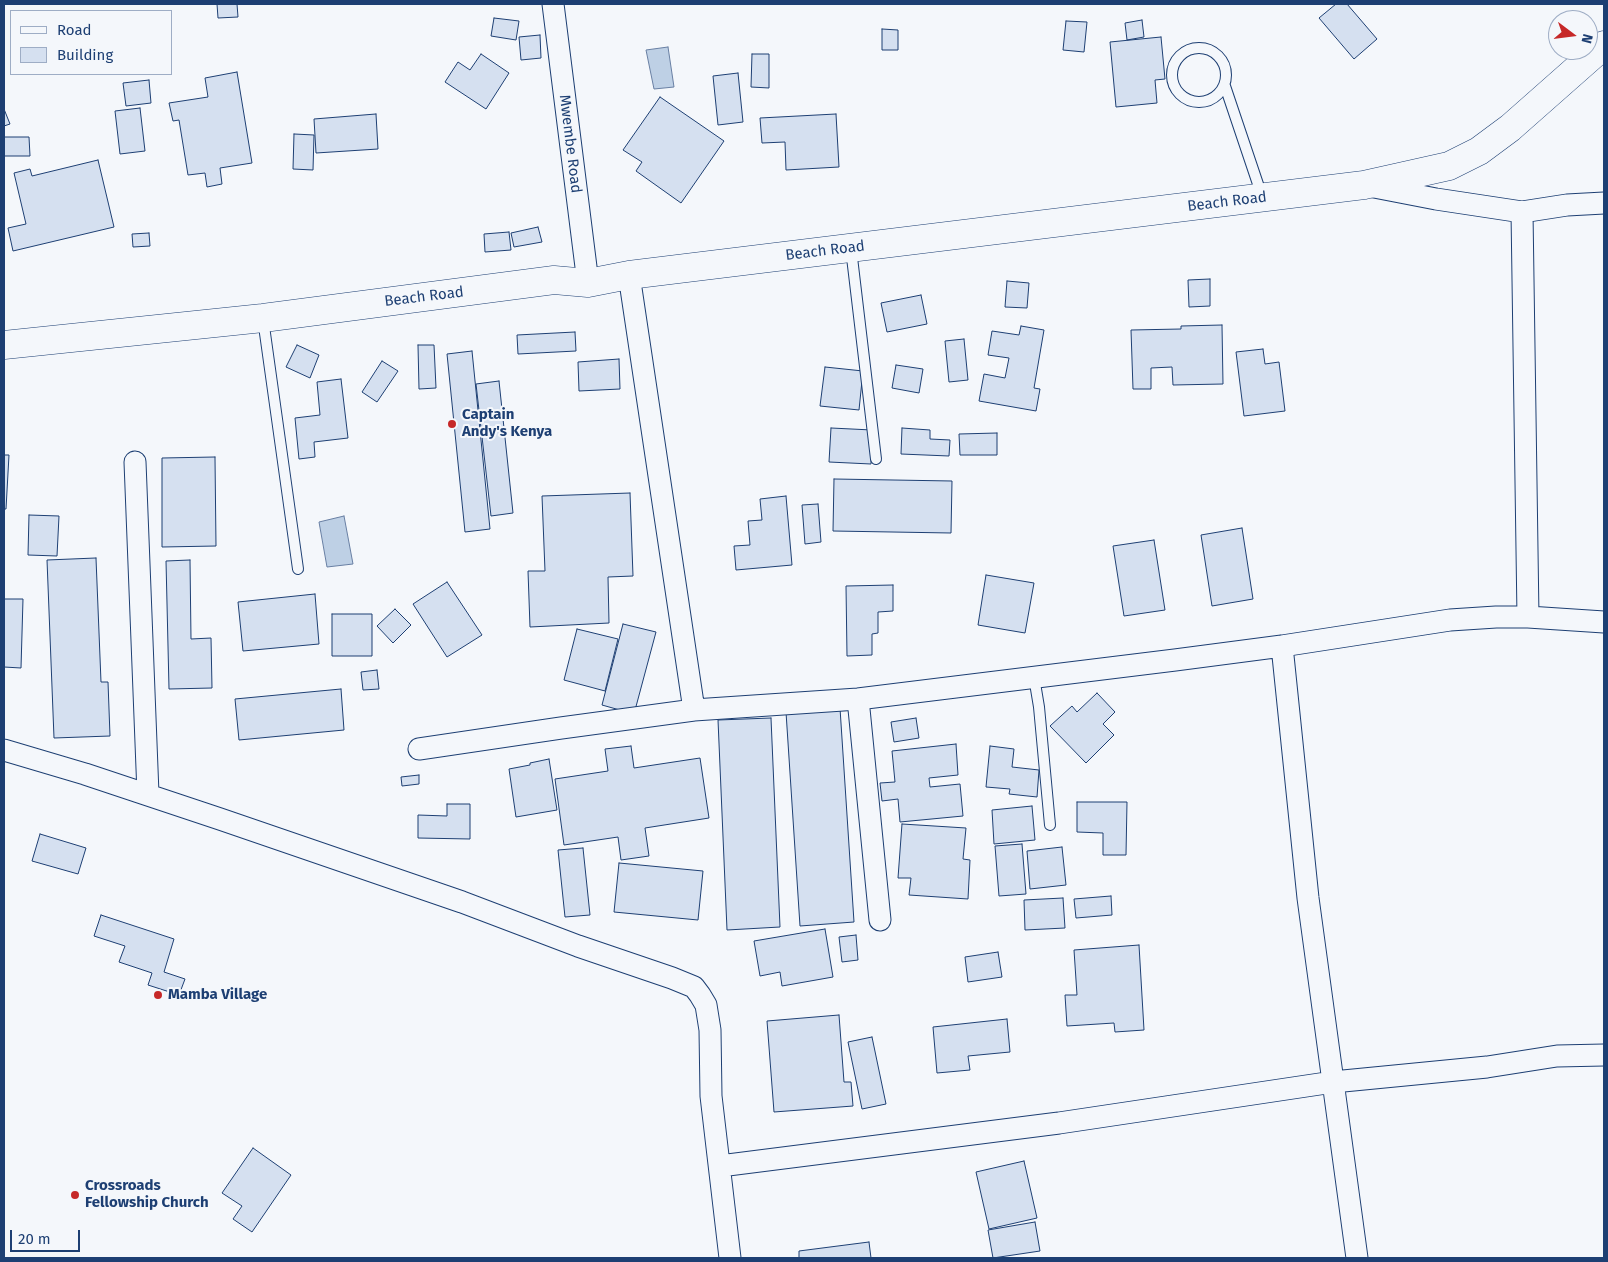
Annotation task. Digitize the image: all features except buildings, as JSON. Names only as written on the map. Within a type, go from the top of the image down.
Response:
[{"type":"main road","name":"Beach Road","points":[[4,345],[263,318],[554,280],[588,283],[629,275],[1364,185],[1449,166],[1479,151],[1510,128],[1604,45]]},
{"type":"street","name":"Mwembe Road","points":[[553,4],[588,283]]},
{"type":"street","points":[[1364,185],[1436,199],[1522,212],[1566,205],[1604,203]]},
{"type":"street","points":[[1522,212],[1528,618]]},
{"type":"street","points":[[629,275],[694,710]]},
{"type":"street","points":[[135,462],[148,794]]},
{"type":"street","points":[[419,749],[694,710],[858,699],[1282,646],[1450,620],[1496,617],[1604,622]]},
{"type":"street","points":[[1282,646],[1308,898],[1357,1258]]},
{"type":"street","points":[[858,699],[880,920]]},
{"type":"street","points":[[4,750],[148,794],[462,902],[694,987],[706,1005],[710,1030],[711,1096],[730,1258]]},
{"type":"street","points":[[720,1166],[1059,1123],[1333,1082],[1487,1068],[1557,1056],[1604,1055]]},
{"type":"lane","points":[[1224,86],[1216,97],[1202,103],[1188,101],[1177,92],[1172,79],[1174,64],[1182,53],[1196,48],[1210,50],[1221,59],[1226,72],[1224,86],[1263,198]]},
{"type":"lane","points":[[851,248],[876,459]]},
{"type":"lane","points":[[263,318],[298,569]]},
{"type":"lane","points":[[1034,677],[1039,707],[1050,825]]},
{"type":"water","points":[[668,47],[674,87],[654,89],[646,50]]},
{"type":"water","points":[[344,516],[353,564],[327,567],[319,522]]},
{"type":"place","name":"Captain Andy's Kenya","points":[[452,424]]},
{"type":"place","name":"Mamba Village","points":[[158,995]]},
{"type":"place","name":"Crossroads Fellowship Church","points":[[75,1195]]}]
